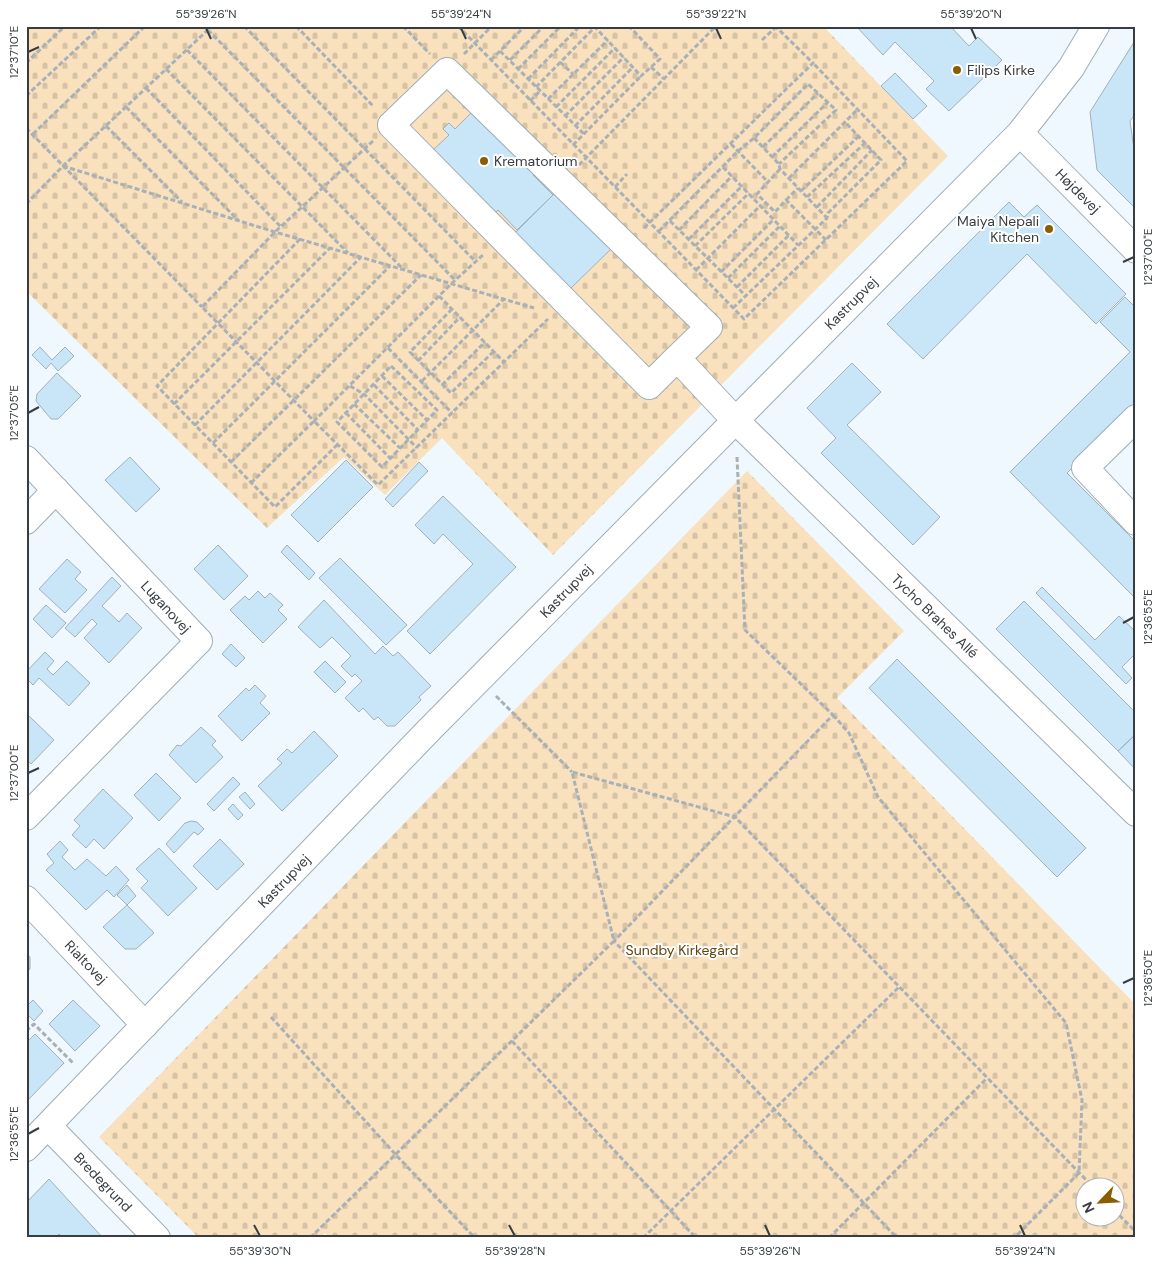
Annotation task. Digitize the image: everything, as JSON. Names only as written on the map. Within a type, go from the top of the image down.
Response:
[{"type":"street","name":"Kastrupvej","points":[[26,1148],[479,679],[1020,133],[1071,68],[1096,26]]},
{"type":"street","points":[[447,71],[709,327],[649,386],[391,125],[447,71]]},
{"type":"street","name":"Højdevej","points":[[1020,133],[1136,250]]},
{"type":"street","name":"Tycho Brahes Allé","points":[[677,358],[735,420],[1136,813]]},
{"type":"street","points":[[1136,418],[1085,468],[1136,522]]},
{"type":"street","name":"Luganovej","points":[[26,459],[199,641],[26,817]]},
{"type":"street","points":[[26,521],[56,490]]},
{"type":"street","name":"Rialtovej","points":[[26,899],[146,1024]]},
{"type":"street","name":"Bredegrund","points":[[48,1126],[157,1238]]},
{"type":"path","points":[[26,62],[65,26]]},
{"type":"path","points":[[26,96],[101,26]]},
{"type":"path","points":[[33,134],[145,26]]},
{"type":"path","points":[[26,204],[212,26]]},
{"type":"path","points":[[244,26],[476,262]]},
{"type":"path","points":[[202,307],[275,232],[391,125],[296,26]]},
{"type":"path","points":[[403,26],[447,71],[492,26]]},
{"type":"path","points":[[458,26],[744,319],[908,161],[776,27],[762,40]]},
{"type":"path","points":[[491,60],[525,26]]},
{"type":"path","points":[[510,60],[544,26]]},
{"type":"path","points":[[518,69],[561,26]]},
{"type":"path","points":[[528,78],[580,26]]},
{"type":"path","points":[[573,145],[660,59],[629,26]]},
{"type":"path","points":[[562,183],[716,26]]},
{"type":"path","points":[[536,86],[595,27],[641,76]]},
{"type":"path","points":[[208,30],[455,280]]},
{"type":"path","points":[[548,98],[608,40]]},
{"type":"path","points":[[556,107],[614,48]]},
{"type":"path","points":[[187,50],[404,270]]},
{"type":"path","points":[[500,51],[584,134]]},
{"type":"path","points":[[565,116],[624,57]]},
{"type":"path","points":[[560,62],[573,74]]},
{"type":"path","points":[[626,246],[813,63]]},
{"type":"path","points":[[575,126],[633,67]]},
{"type":"path","points":[[651,67],[664,79]]},
{"type":"path","points":[[166,69],[348,254]]},
{"type":"path","points":[[659,231],[808,84],[836,110],[780,164],[780,169],[757,194],[764,202],[775,212],[786,200],[859,136]]},
{"type":"path","points":[[146,88],[281,227]]},
{"type":"path","points":[[530,101],[540,91]]},
{"type":"path","points":[[763,147],[818,93]]},
{"type":"path","points":[[772,157],[828,102]]},
{"type":"path","points":[[126,107],[238,220]]},
{"type":"path","points":[[789,178],[858,109]]},
{"type":"path","points":[[733,308],[827,218],[828,213],[881,160],[845,122]]},
{"type":"path","points":[[106,126],[182,203]]},
{"type":"path","points":[[26,128],[378,485],[554,314],[588,324]]},
{"type":"path","points":[[754,138],[780,164]]},
{"type":"path","points":[[807,197],[865,142]]},
{"type":"path","points":[[731,144],[768,182]]},
{"type":"path","points":[[816,207],[872,150]]},
{"type":"path","points":[[64,166],[275,232],[537,309]]},
{"type":"path","points":[[723,167],[798,245]]},
{"type":"path","points":[[780,169],[827,218]]},
{"type":"path","points":[[615,187],[627,174]]},
{"type":"path","points":[[679,230],[732,176]]},
{"type":"path","points":[[688,239],[742,186]]},
{"type":"path","points":[[695,246],[749,192]]},
{"type":"path","points":[[786,200],[826,240]]},
{"type":"path","points":[[696,270],[764,202]]},
{"type":"path","points":[[721,272],[774,219]]},
{"type":"path","points":[[670,221],[746,296]]},
{"type":"path","points":[[728,278],[780,226]]},
{"type":"path","points":[[737,287],[789,235]]},
{"type":"path","points":[[251,483],[455,280],[503,237]]},
{"type":"path","points":[[300,239],[157,386],[275,507],[337,445]]},
{"type":"path","points":[[174,404],[330,248]]},
{"type":"path","points":[[195,425],[361,257]]},
{"type":"path","points":[[213,444],[390,266]]},
{"type":"path","points":[[231,462],[421,275]]},
{"type":"path","points":[[439,296],[504,362]]},
{"type":"path","points":[[422,381],[504,300]]},
{"type":"path","points":[[452,309],[410,352],[418,361],[452,393],[494,351]]},
{"type":"path","points":[[418,361],[460,317]]},
{"type":"path","points":[[442,385],[485,342]]},
{"type":"path","points":[[388,348],[452,413]]},
{"type":"path","points":[[391,366],[437,410],[382,467],[337,422],[374,385],[391,366]]},
{"type":"path","points":[[382,376],[427,420]]},
{"type":"path","points":[[374,385],[418,430]]},
{"type":"path","points":[[350,386],[364,394],[417,448]]},
{"type":"path","points":[[354,404],[400,448]]},
{"type":"path","points":[[346,413],[390,458]]},
{"type":"path","points":[[735,420],[746,630],[849,733],[878,797],[1066,1023],[1082,1100],[1079,1173],[1014,1238]]},
{"type":"path","points":[[479,679],[572,772],[735,817],[1082,1176]]},
{"type":"path","points":[[310,1238],[614,941],[833,716]]},
{"type":"path","points":[[572,772],[614,941],[897,1238]]},
{"type":"path","points":[[643,1238],[898,987]]},
{"type":"path","points":[[271,1017],[396,1155],[475,1238]]},
{"type":"path","points":[[26,1031],[34,1024],[92,1080]]},
{"type":"path","points":[[512,1041],[696,1238]]},
{"type":"path","points":[[829,1238],[987,1078]]},
{"type":"path","points":[[1124,1220],[1136,1232]]},
{"type":"green space","points":[[26,26],[823,26],[948,156],[553,555],[442,438],[385,495],[344,457],[267,528],[26,291]]},
{"type":"green space","name":"Sundby Kirkegård","points":[[747,471],[904,631],[837,698],[1136,1005],[1136,1238],[330,1238],[325,1233],[320,1238],[199,1238],[99,1137]]},
{"type":"building","name":"Filips Kirke","points":[[856,26],[950,26],[969,46],[978,37],[1002,60],[949,111],[926,89],[934,81],[895,42],[883,55]]},
{"type":"building","points":[[1136,39],[1136,113],[1130,121],[1136,153],[1136,209],[1097,170],[1090,112]]},
{"type":"building","points":[[895,73],[927,106],[913,119],[881,86]]},
{"type":"building","name":"Krematorium","points":[[475,109],[536,172],[533,175],[553,195],[517,230],[498,210],[494,214],[432,151],[449,135],[443,129],[449,123],[455,129]]},
{"type":"building","points":[[556,192],[612,248],[569,290],[514,234]]},
{"type":"building","points":[[1009,202],[1024,217],[1037,205],[1126,294],[1096,324],[1027,254],[923,359],[887,324]]},
{"type":"building","points":[[1125,297],[1136,308],[1136,404],[1067,473],[1136,542],[1136,599],[1010,472],[1130,352],[1100,322]]},
{"type":"building","points":[[40,347],[52,360],[65,347],[74,356],[58,371],[51,363],[46,369],[32,355]]},
{"type":"building","points":[[852,363],[881,392],[847,425],[940,517],[913,545],[821,453],[836,438],[807,408]]},
{"type":"building","points":[[57,373],[81,396],[58,419],[51,419],[36,401],[37,394]]},
{"type":"building","points":[[130,457],[160,489],[136,512],[105,480]]},
{"type":"building","points":[[346,460],[373,487],[318,542],[291,515]]},
{"type":"building","points":[[419,462],[428,471],[393,507],[385,499]]},
{"type":"building","points":[[443,496],[516,567],[430,654],[407,631],[473,564],[443,534],[434,544],[415,525]]},
{"type":"building","points":[[218,545],[248,576],[224,600],[194,569]]},
{"type":"building","points":[[287,545],[315,573],[309,580],[281,552]]},
{"type":"building","points":[[340,558],[407,625],[386,645],[319,578]]},
{"type":"building","points":[[67,559],[81,572],[75,579],[87,590],[65,613],[39,589]]},
{"type":"building","points":[[112,577],[121,586],[102,606],[119,622],[127,613],[142,628],[109,663],[84,638],[97,624],[92,619],[75,637],[65,628]]},
{"type":"building","points":[[1042,587],[1095,640],[1119,616],[1136,632],[1136,653],[1122,667],[1132,678],[1126,684],[1036,593]]},
{"type":"building","points":[[258,591],[265,598],[270,593],[283,605],[278,610],[287,619],[263,643],[230,610],[245,596],[249,600]]},
{"type":"building","points":[[324,600],[375,654],[383,646],[393,656],[398,652],[431,686],[419,697],[421,700],[395,726],[387,726],[378,717],[374,720],[363,708],[359,712],[345,698],[362,681],[355,674],[352,677],[341,666],[351,656],[332,637],[320,648],[298,627]]},
{"type":"building","points":[[1024,601],[1136,713],[1136,734],[1118,751],[996,629]]},
{"type":"building","points":[[46,605],[66,623],[52,638],[33,619]]},
{"type":"building","points":[[231,644],[245,658],[236,667],[222,654]]},
{"type":"building","points":[[45,652],[54,661],[47,669],[53,675],[67,661],[90,683],[69,706],[39,678],[33,685],[26,678],[26,672]]},
{"type":"building","points":[[897,659],[1086,848],[1057,877],[869,688]]},
{"type":"building","points":[[325,661],[346,682],[335,693],[314,672]]},
{"type":"building","points":[[255,685],[266,696],[260,703],[270,713],[242,741],[218,716],[246,688],[249,691]]},
{"type":"building","points":[[28,715],[54,740],[31,764],[26,759],[26,717]]},
{"type":"building","points":[[201,727],[216,741],[212,745],[223,757],[196,783],[169,755],[177,745],[181,746]]},
{"type":"building","points":[[314,731],[338,756],[282,811],[258,786],[282,763],[277,759],[287,749],[292,753]]},
{"type":"building","points":[[1136,734],[1136,770],[1118,751]]},
{"type":"building","points":[[156,773],[181,798],[159,821],[134,795]]},
{"type":"building","points":[[233,777],[240,784],[214,811],[207,804]]},
{"type":"building","points":[[103,789],[133,818],[104,849],[94,839],[86,848],[72,835],[80,826],[74,820]]},
{"type":"building","points":[[245,792],[255,804],[250,809],[239,797]]},
{"type":"building","points":[[233,804],[243,815],[238,820],[228,809]]},
{"type":"building","points":[[197,822],[204,829],[198,835],[194,832],[174,853],[166,844],[185,823]]},
{"type":"building","points":[[220,839],[244,864],[217,890],[193,866]]},
{"type":"building","points":[[60,841],[68,850],[62,857],[75,870],[87,859],[106,876],[116,866],[129,880],[114,897],[107,890],[86,910],[46,870],[54,863],[47,854]]},
{"type":"building","points":[[159,848],[197,888],[168,916],[141,888],[148,881],[136,869]]},
{"type":"building","points":[[127,885],[136,896],[127,905],[117,895]]},
{"type":"building","points":[[127,905],[154,933],[136,949],[125,949],[103,927]]},
{"type":"building","points":[[26,953],[30,957],[30,969],[26,973]]},
{"type":"building","points":[[33,1000],[43,1011],[34,1021],[26,1013],[26,1007]]},
{"type":"building","points":[[73,1000],[100,1026],[75,1051],[49,1024]]},
{"type":"building","points":[[35,1034],[64,1063],[26,1102],[26,1043]]},
{"type":"building","points":[[49,1179],[103,1238],[63,1238],[59,1234],[55,1238],[26,1238],[26,1203]]},
{"type":"place","name":"Filips Kirke","points":[[957,70]]},
{"type":"place","name":"Krematorium","points":[[484,161]]},
{"type":"place","name":"Maiya Nepali Kitchen","points":[[1049,229]]}]
